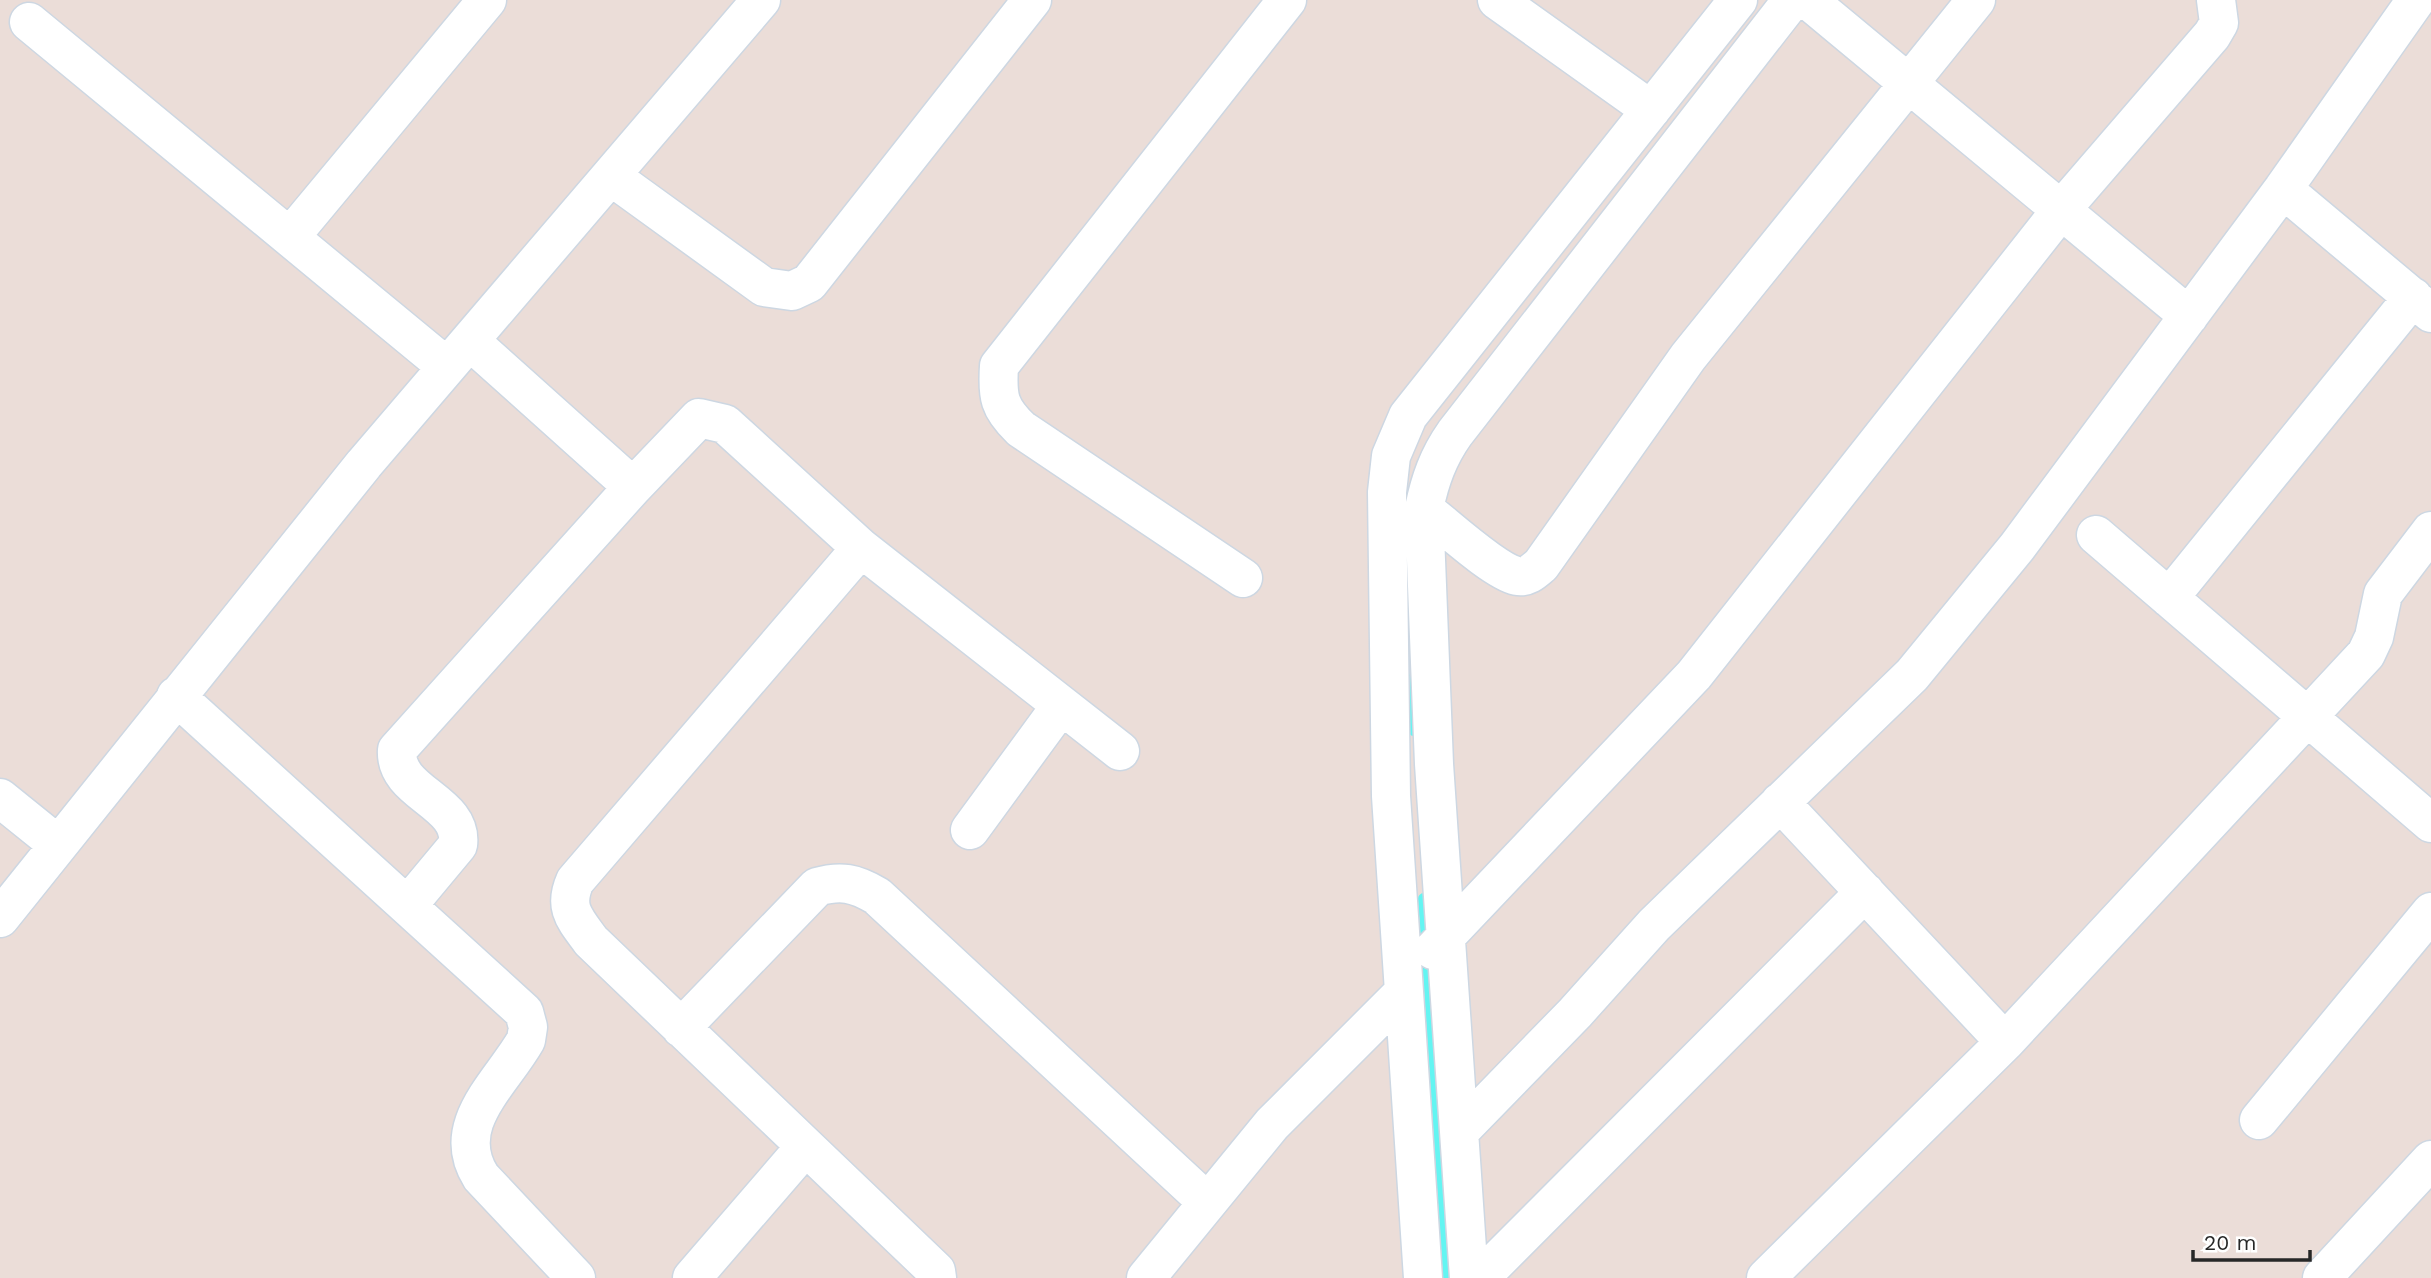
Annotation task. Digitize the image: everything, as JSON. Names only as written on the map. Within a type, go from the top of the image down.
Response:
[{"type":"street","points":[[290,237],[487,0]]},
{"type":"street","points":[[0,918],[364,464],[761,0]]},
{"type":"street","points":[[612,177],[764,287],[792,291],[809,283],[1032,0]]},
{"type":"street","points":[[1243,578],[1021,429],[1005,413],[997,391],[999,366],[1287,0]]},
{"type":"street","points":[[1497,0],[1651,110]]},
{"type":"street","points":[[1469,1278],[1459,1132],[1421,962],[1391,796],[1387,492],[1391,456],[1408,416],[1738,0]]},
{"type":"street","points":[[1423,1278],[1421,962],[1434,764],[1424,509],[1430,480],[1441,452],[1455,433],[1792,0]]},
{"type":"street","points":[[1808,0],[2189,316]]},
{"type":"street","points":[[1424,509],[1500,568],[1519,576],[1531,574],[1541,565],[1688,357],[1907,82],[1976,0]]},
{"type":"street","points":[[1146,1278],[1272,1124],[1421,962],[1694,675],[2061,210],[2212,35],[2219,23],[2216,0]]},
{"type":"street","points":[[1459,1132],[1575,1013],[1654,925],[1912,675],[2017,548],[2283,189],[2416,0]]},
{"type":"street","points":[[29,22],[290,237],[459,354],[633,486]]},
{"type":"street","points":[[2169,598],[2422,305],[2283,189]]},
{"type":"street","points":[[408,905],[458,845],[459,833],[454,820],[401,773],[397,750],[692,423],[708,418],[725,424],[861,548],[1060,707],[1120,751]]},
{"type":"street","points":[[1766,1278],[2005,1042],[2366,654],[2374,637],[2384,594],[2431,531]]},
{"type":"street","points":[[2096,534],[2431,823]]},
{"type":"street","points":[[861,548],[575,881],[568,895],[572,915],[591,941],[936,1271],[937,1278]]},
{"type":"street","points":[[176,696],[524,1012],[528,1027],[526,1040],[472,1122],[468,1143],[470,1160],[481,1177],[576,1278]]},
{"type":"street","points":[[970,830],[1060,707]]},
{"type":"street","points":[[0,798],[57,844]]},
{"type":"street","points":[[1780,802],[2005,1042]]},
{"type":"street","points":[[681,1028],[817,887],[838,881],[860,886],[877,896],[1207,1202]]},
{"type":"street","points":[[1480,1278],[1866,892]]},
{"type":"street","points":[[2259,1120],[2431,912]]},
{"type":"street","points":[[692,1278],[805,1147]]},
{"type":"street","points":[[2322,1278],[2431,1160]]},
{"type":"waterway","points":[[1412,679],[1414,730]]},
{"type":"waterway","points":[[1424,899],[1449,1278]]}]
